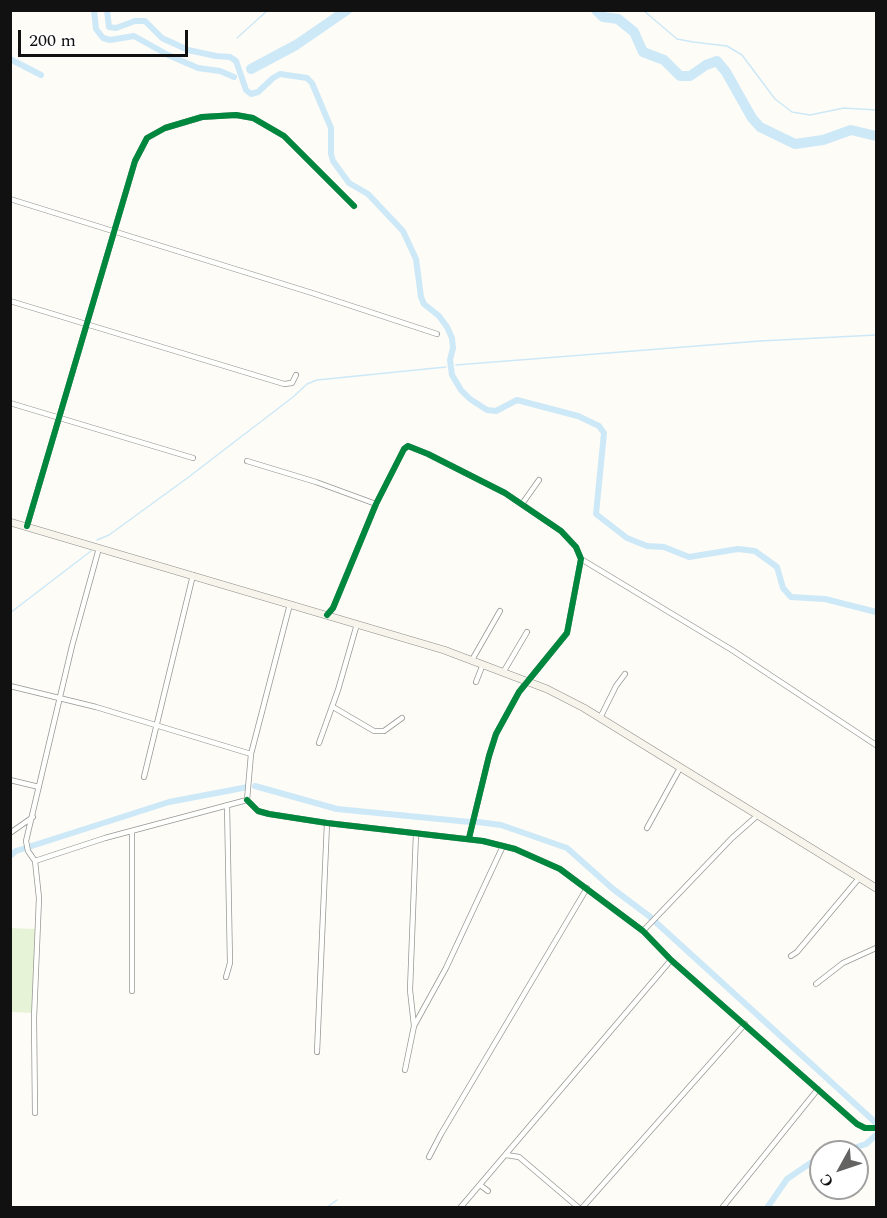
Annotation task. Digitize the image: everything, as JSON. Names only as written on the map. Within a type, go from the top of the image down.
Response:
[{"type":"main road","points":[[14,523],[444,650],[528,681],[567,698],[876,888]]},
{"type":"street","points":[[27,526],[135,161],[143,143],[159,131],[202,117],[236,115],[250,117],[269,126],[294,145],[354,206]]},
{"type":"street","points":[[10,199],[437,334]]},
{"type":"street","points":[[10,301],[284,384],[292,383],[296,375]]},
{"type":"street","points":[[10,403],[193,458]]},
{"type":"street","points":[[327,615],[333,608],[376,504],[404,449],[410,446],[477,478],[522,504],[561,531],[576,547],[581,559],[567,633],[514,701],[492,745],[470,838]]},
{"type":"street","points":[[247,461],[376,504]]},
{"type":"street","points":[[522,504],[539,480]]},
{"type":"street","points":[[10,530],[14,523]]},
{"type":"street","points":[[34,1113],[34,1008],[39,898],[35,861],[26,844],[78,625],[99,548]]},
{"type":"street","points":[[581,559],[732,650],[876,745]]},
{"type":"street","points":[[144,777],[193,575]]},
{"type":"street","points":[[290,604],[251,754],[247,800],[255,808],[263,812],[327,823],[470,838],[503,846],[547,863],[587,888],[643,931],[671,960],[857,1124],[865,1128],[875,1128]]},
{"type":"street","points":[[472,660],[500,611]]},
{"type":"street","points":[[319,743],[333,706],[357,624]]},
{"type":"street","points":[[504,671],[527,632]]},
{"type":"street","points":[[476,682],[483,664]]},
{"type":"street","points":[[600,718],[616,686],[625,674]]},
{"type":"street","points":[[10,686],[61,698],[251,754]]},
{"type":"street","points":[[333,706],[374,731],[384,731],[402,718]]},
{"type":"street","points":[[647,828],[680,768]]},
{"type":"street","points":[[10,780],[39,787]]},
{"type":"street","points":[[35,861],[90,842],[247,800]]},
{"type":"street","points":[[226,977],[230,963],[227,805]]},
{"type":"street","points":[[643,931],[732,838],[758,815]]},
{"type":"street","points":[[10,833],[33,817]]},
{"type":"street","points":[[317,1052],[327,823]]},
{"type":"street","points":[[132,831],[132,991]]},
{"type":"street","points":[[414,1026],[410,990],[416,833]]},
{"type":"street","points":[[405,1070],[414,1026],[446,968],[503,846]]},
{"type":"street","points":[[791,956],[797,952],[860,877]]},
{"type":"street","points":[[429,1156],[587,888]]},
{"type":"street","points":[[816,984],[843,963],[876,948]]},
{"type":"street","points":[[460,1208],[671,960]]},
{"type":"street","points":[[506,1155],[519,1157],[581,1208],[745,1024]]},
{"type":"street","points":[[722,1208],[818,1089]]},
{"type":"street","points":[[480,1185],[488,1191]]},
{"type":"green space","points":[[10,928],[35,929],[33,1013],[11,1012]]},
{"type":"waterway","points":[[94,10],[96,29],[103,38],[110,40],[134,36],[198,68],[220,71],[234,77]]},
{"type":"waterway","points":[[107,10],[109,27],[116,28],[135,21],[145,21],[162,38],[188,50],[230,57],[236,61],[246,90],[251,94],[258,92],[280,74],[307,78],[312,83],[331,128],[333,161],[349,183],[368,194],[403,231],[416,259],[424,304],[439,316],[452,338],[453,348],[450,360],[452,375],[461,390],[487,410],[496,411],[517,400],[578,416],[599,426],[604,433],[596,514],[627,538],[647,546],[664,547],[689,557],[738,549],[755,551],[777,567],[783,588],[791,597],[825,599],[876,612]]},
{"type":"waterway","points":[[237,38],[268,10]]},
{"type":"waterway","points":[[251,69],[296,45],[347,10]]},
{"type":"waterway","points":[[596,10],[603,17],[618,19],[634,32],[643,52],[664,60],[680,76],[690,76],[706,65],[717,61],[760,127],[795,144],[823,140],[851,130],[876,136]]},
{"type":"waterway","points":[[643,10],[677,39],[727,46],[742,55],[775,99],[792,112],[810,115],[844,108],[876,110]]},
{"type":"waterway","points":[[10,59],[41,75]]},
{"type":"waterway","points":[[456,365],[760,341],[876,335]]},
{"type":"waterway","points":[[97,540],[109,535],[186,479],[307,384],[317,380],[446,367]]},
{"type":"waterway","points":[[10,613],[91,551]]},
{"type":"waterway","points":[[255,786],[337,809],[470,822]]},
{"type":"waterway","points":[[10,856],[16,851],[169,802],[248,787]]},
{"type":"waterway","points":[[478,822],[501,825],[567,848],[613,889],[649,916],[876,1123]]},
{"type":"waterway","points":[[869,1141],[876,1135]]},
{"type":"waterway","points":[[767,1208],[787,1179],[809,1164]]},
{"type":"waterway","points":[[326,1208],[337,1200]]},
{"type":"cycle path","points":[[27,526],[135,161],[147,138],[165,128],[202,117],[236,115],[253,118],[284,136],[354,206]]},
{"type":"cycle path","points":[[327,615],[333,608],[376,504],[404,449],[408,446],[505,493],[561,531],[576,547],[581,559],[567,633],[519,692],[496,734],[469,838]]},
{"type":"cycle path","points":[[247,800],[258,811],[269,814],[483,841],[515,849],[560,869],[643,931],[671,960],[857,1124],[865,1128],[876,1128]]}]
